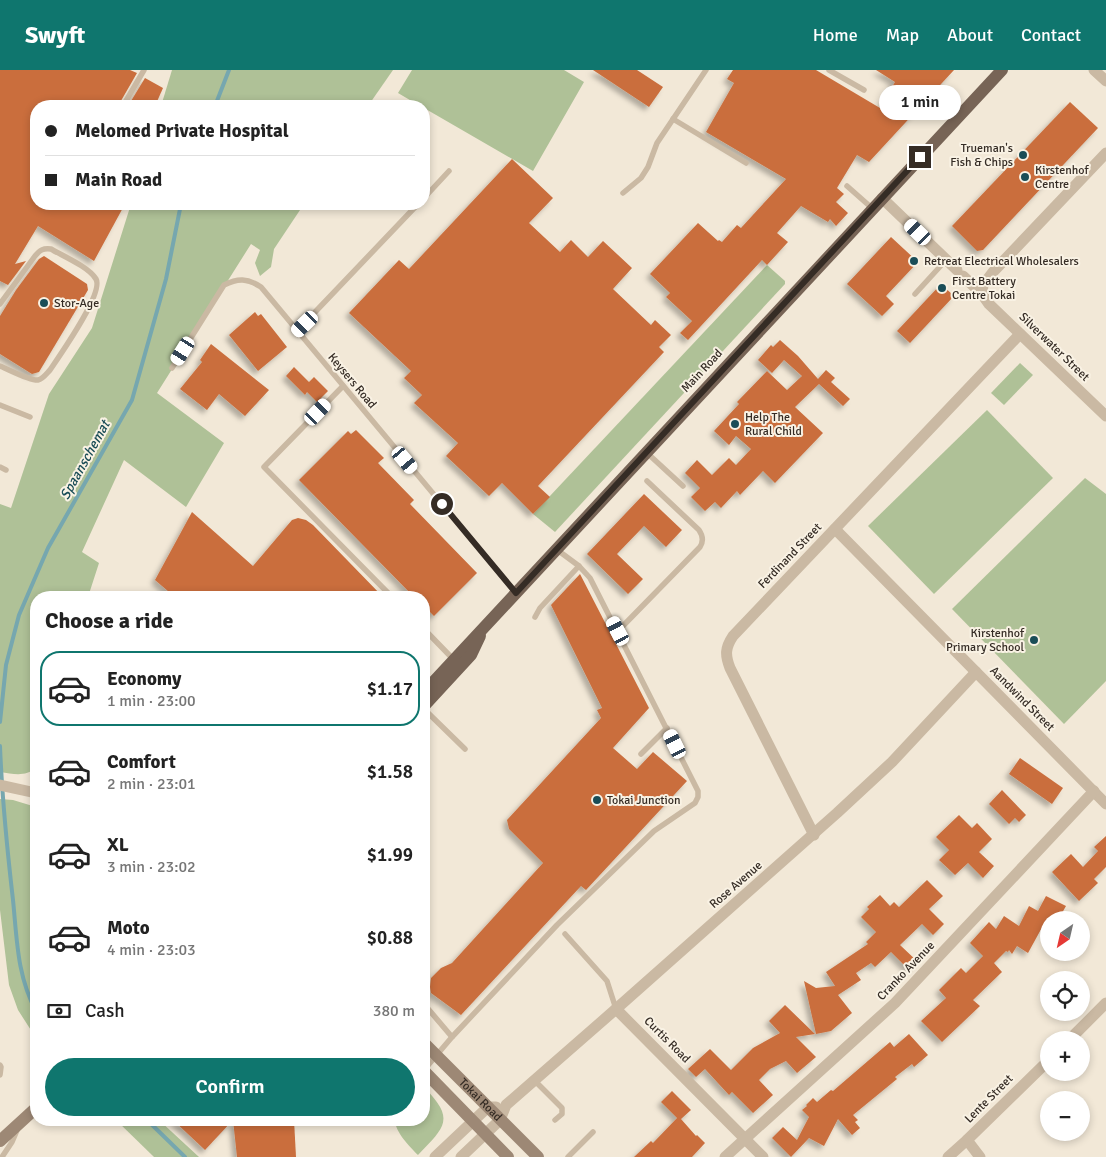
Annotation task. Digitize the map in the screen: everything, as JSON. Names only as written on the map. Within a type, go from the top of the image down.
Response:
[{"type":"main road","name":"Main Road","points":[[430,686],[1002,70]]},
{"type":"main road","points":[[430,701],[471,655],[484,627]]},
{"type":"main road","name":"Tokai Road","points":[[430,1049],[538,1157]]},
{"type":"main road","name":"Tokai Road","points":[[430,1076],[508,1157]]},
{"type":"main road","points":[[0,1141],[30,1114]]},
{"type":"street","points":[[1094,70],[1106,81]]},
{"type":"street","points":[[982,294],[983,285],[993,272],[1106,153]]},
{"type":"street","name":"Silverwater Street","points":[[882,198],[1106,416]]},
{"type":"street","name":"Ferdinand Street","points":[[814,834],[730,668],[726,650],[733,636],[1020,334]]},
{"type":"street","name":"Aandwind Street","points":[[835,529],[1106,804]]},
{"type":"street","name":"Rose Avenue","points":[[504,1107],[814,834],[892,762],[976,672]]},
{"type":"street","points":[[0,784],[30,791]]},
{"type":"street","name":"Cranko Avenue","points":[[725,1157],[896,1003],[1094,791]]},
{"type":"street","points":[[1077,1031],[1106,1003]]},
{"type":"street","name":"Curtis Road","points":[[616,1010],[763,1157]]},
{"type":"street","name":"Lente Street","points":[[948,1157],[1040,1069]]},
{"type":"street","points":[[435,1157],[488,1107],[504,1107],[500,1120],[461,1157]]},
{"type":"street","points":[[967,1140],[980,1157]]},
{"type":"lane","points":[[126,100],[144,70]]},
{"type":"lane","points":[[623,193],[641,178],[648,167],[657,143],[706,70]]},
{"type":"lane","points":[[829,70],[864,90]]},
{"type":"lane","points":[[673,119],[746,164]]},
{"type":"lane","points":[[430,192],[449,171]]},
{"type":"lane","points":[[847,186],[873,208]]},
{"type":"lane","points":[[297,331],[412,210]]},
{"type":"lane","points":[[0,304],[34,256],[45,248],[51,249],[90,272],[97,280],[98,286],[93,300],[45,376],[39,380],[32,379],[0,366]]},
{"type":"lane","points":[[915,294],[946,260]]},
{"type":"lane","name":"Keysers Road","points":[[172,368],[224,285],[234,280],[243,279],[261,287],[516,593]]},
{"type":"lane","points":[[343,386],[264,467],[386,591]]},
{"type":"lane","points":[[0,405],[30,417]]},
{"type":"lane","points":[[646,452],[682,486]]},
{"type":"lane","points":[[618,631],[700,547],[703,540],[699,530],[647,481]]},
{"type":"lane","points":[[430,1064],[452,1037],[557,925],[646,838],[695,803],[698,791],[590,578],[579,566],[556,549]]},
{"type":"lane","points":[[535,617],[540,608],[579,566]]},
{"type":"lane","points":[[430,635],[454,660]]},
{"type":"lane","points":[[430,714],[465,749]]},
{"type":"lane","points":[[641,754],[667,728]]},
{"type":"lane","name":"Curtis Road","points":[[565,934],[607,980],[616,1010]]},
{"type":"lane","points":[[430,1011],[452,1037]]},
{"type":"lane","points":[[0,1064],[0,1075]]},
{"type":"lane","points":[[534,1080],[562,1108],[562,1114],[555,1120]]},
{"type":"lane","points":[[2,1157],[12,1142],[19,1124]]},
{"type":"lane","points":[[568,1157],[593,1132]]},
{"type":"green space","points":[[172,70],[393,70],[372,100],[163,100]]},
{"type":"green space","points":[[412,70],[564,70],[584,82],[533,171],[430,111],[430,100],[410,100],[398,93]]},
{"type":"green space","points":[[129,210],[300,210],[274,249],[271,267],[260,276],[255,263],[260,250],[251,244],[157,393],[224,443],[186,507],[124,460],[82,552],[99,563],[90,591],[30,591],[30,772],[15,774],[0,772],[0,504],[11,508],[49,394],[92,328]]},
{"type":"green space","points":[[767,265],[785,281],[785,284],[555,532],[533,514]]},
{"type":"green space","points":[[1020,363],[1033,375],[1004,405],[991,393]]},
{"type":"green space","points":[[987,410],[1053,478],[934,594],[868,526]]},
{"type":"green space","points":[[1085,478],[1106,494],[1106,681],[1064,724],[952,609]]},
{"type":"green space","points":[[0,799],[13,800],[30,805],[30,1029],[18,1010],[9,985],[0,910]]},
{"type":"green space","points":[[430,1094],[440,1107],[443,1122],[435,1137],[418,1155],[407,1144],[396,1126],[430,1126]]},
{"type":"green space","points":[[122,1126],[165,1126],[199,1157],[154,1157]]},
{"type":"building","points":[[0,70],[130,70],[137,73],[121,100],[30,100],[30,210],[122,210],[94,261],[38,226],[15,264],[26,261],[8,285],[0,281]]},
{"type":"building","points":[[593,70],[637,70],[663,87],[649,107]]},
{"type":"building","points":[[733,70],[816,70],[880,108],[895,82],[876,70],[954,70],[869,162],[857,155],[837,188],[844,194],[836,202],[848,213],[836,226],[830,219],[828,222],[801,206],[777,233],[788,242],[767,265],[762,260],[688,340],[680,333],[692,321],[666,297],[670,293],[650,274],[698,223],[718,241],[722,242],[737,225],[741,228],[786,179],[706,132],[734,83],[727,79]]},
{"type":"building","points":[[145,78],[163,88],[158,100],[132,100]]},
{"type":"building","name":"Kirstenhof Centre","points":[[1070,102],[1098,128],[983,250],[977,251],[952,226]]},
{"type":"building","points":[[512,159],[553,198],[529,223],[560,252],[571,240],[588,257],[603,241],[632,268],[613,289],[651,325],[655,320],[671,335],[659,347],[664,352],[538,486],[550,497],[533,514],[502,483],[489,496],[446,456],[458,443],[414,403],[422,395],[404,378],[411,371],[349,313],[399,260],[409,269]]},
{"type":"building","points":[[891,237],[918,262],[886,296],[894,304],[882,316],[847,284]]},
{"type":"building","name":"Stor-Age","points":[[44,256],[87,284],[88,290],[39,372],[32,374],[0,354],[0,316],[16,290],[39,259]]},
{"type":"building","points":[[941,284],[954,296],[910,343],[897,331]]},
{"type":"building","points":[[255,312],[258,316],[261,314],[287,347],[258,371],[229,335]]},
{"type":"building","points":[[780,340],[798,356],[818,379],[826,370],[835,378],[831,382],[850,399],[843,406],[819,384],[795,407],[823,433],[775,483],[763,471],[740,495],[737,491],[721,508],[715,502],[705,511],[691,497],[700,488],[685,473],[697,460],[712,475],[729,458],[736,465],[751,449],[736,436],[729,445],[714,431],[739,404],[737,402],[767,371],[787,390],[802,376],[784,360],[772,373],[758,360],[771,345],[773,347]]},
{"type":"building","points":[[211,344],[269,390],[245,416],[219,394],[207,410],[180,389],[202,362],[200,360]]},
{"type":"building","points":[[294,367],[309,382],[314,377],[328,391],[317,402],[307,392],[305,395],[286,376]]},
{"type":"building","points":[[356,430],[384,458],[378,463],[414,500],[410,504],[477,573],[434,616],[430,612],[430,591],[408,591],[299,480],[348,431],[351,434]]},
{"type":"building","points":[[644,494],[682,530],[666,547],[644,526],[617,554],[643,579],[628,594],[587,554]]},
{"type":"building","points":[[192,512],[253,566],[292,520],[298,518],[306,520],[377,591],[168,591],[155,580]]},
{"type":"building","name":"Tokai Junction","points":[[580,574],[649,708],[613,748],[637,769],[653,752],[687,781],[586,890],[581,886],[461,1015],[431,993],[431,978],[441,968],[452,963],[543,863],[509,829],[507,820],[601,718],[597,710],[602,708],[551,605]]},
{"type":"building","points":[[1020,758],[1063,788],[1052,804],[1009,774]]},
{"type":"building","points":[[1002,790],[1026,815],[1019,822],[1015,818],[1009,824],[989,804]]},
{"type":"building","points":[[959,815],[972,828],[977,823],[992,839],[979,852],[994,866],[983,878],[968,863],[955,875],[939,860],[949,850],[936,837]]},
{"type":"building","points":[[1106,836],[1106,867],[1094,879],[1098,883],[1079,901],[1052,872],[1071,854],[1083,867],[1098,851],[1094,847]]},
{"type":"building","points":[[927,880],[943,896],[929,909],[944,924],[933,935],[922,924],[900,945],[918,962],[909,970],[891,952],[875,967],[871,963],[856,973],[861,980],[838,995],[852,1013],[831,1031],[816,1034],[804,981],[816,988],[835,986],[826,972],[868,944],[866,942],[876,932],[861,917],[869,909],[867,907],[880,895],[890,906],[894,902],[899,907]]},
{"type":"building","points":[[1046,896],[1066,906],[1063,911],[1040,911],[1040,931],[1028,953],[1017,946],[1012,954],[1009,950],[1008,952],[1006,951],[994,963],[1002,972],[973,1000],[980,1006],[942,1042],[921,1021],[946,998],[939,990],[961,968],[966,973],[983,956],[970,943],[989,922],[996,929],[1004,916],[1019,926],[1029,906],[1038,911]]},
{"type":"building","points":[[785,1005],[815,1034],[796,1037],[816,1057],[797,1073],[786,1061],[770,1069],[759,1080],[773,1095],[753,1113],[732,1092],[729,1095],[705,1069],[696,1077],[688,1069],[710,1049],[731,1070],[753,1048],[780,1033],[769,1021]]},
{"type":"building","points":[[909,1034],[928,1055],[914,1067],[912,1064],[895,1077],[897,1079],[853,1115],[858,1120],[855,1122],[860,1128],[852,1135],[838,1119],[824,1146],[809,1138],[791,1157],[772,1138],[783,1127],[797,1140],[809,1117],[802,1110],[813,1098],[817,1102],[831,1090],[833,1091],[890,1042],[894,1047]]},
{"type":"building","points":[[672,1091],[691,1110],[681,1119],[705,1143],[692,1157],[634,1157],[651,1141],[653,1143],[677,1118],[661,1102]]},
{"type":"building","points":[[179,1126],[227,1126],[205,1150]]},
{"type":"building","points":[[234,1126],[294,1126],[296,1157],[237,1157]]},
{"type":"waterway","name":"Spaanschemat","points":[[217,100],[229,70]]},
{"type":"waterway","name":"Spaanschemat","points":[[0,722],[6,665],[19,615],[48,548],[132,400],[166,279],[180,210]]},
{"type":"waterway","name":"Spaanschemat","points":[[0,746],[5,823],[17,943],[21,971],[30,998]]},
{"type":"waterway","points":[[153,1126],[185,1157]]},
{"type":"place","name":"Trueman's Fish & Chips","points":[[1023,155]]},
{"type":"place","name":"Kirstenhof Centre","points":[[1025,177]]},
{"type":"place","name":"Retreat Electrical Wholesalers","points":[[914,261]]},
{"type":"place","name":"First Battery Centre Tokai","points":[[942,288]]},
{"type":"place","name":"Stor-Age","points":[[44,303]]},
{"type":"place","name":"Help The Rural Child","points":[[735,424]]},
{"type":"place","name":"Kirstenhof Primary School","points":[[1034,640]]},
{"type":"place","name":"Tokai Junction","points":[[597,800]]},
{"type":"route","points":[[442,504],[516,593],[920,157]]}]
